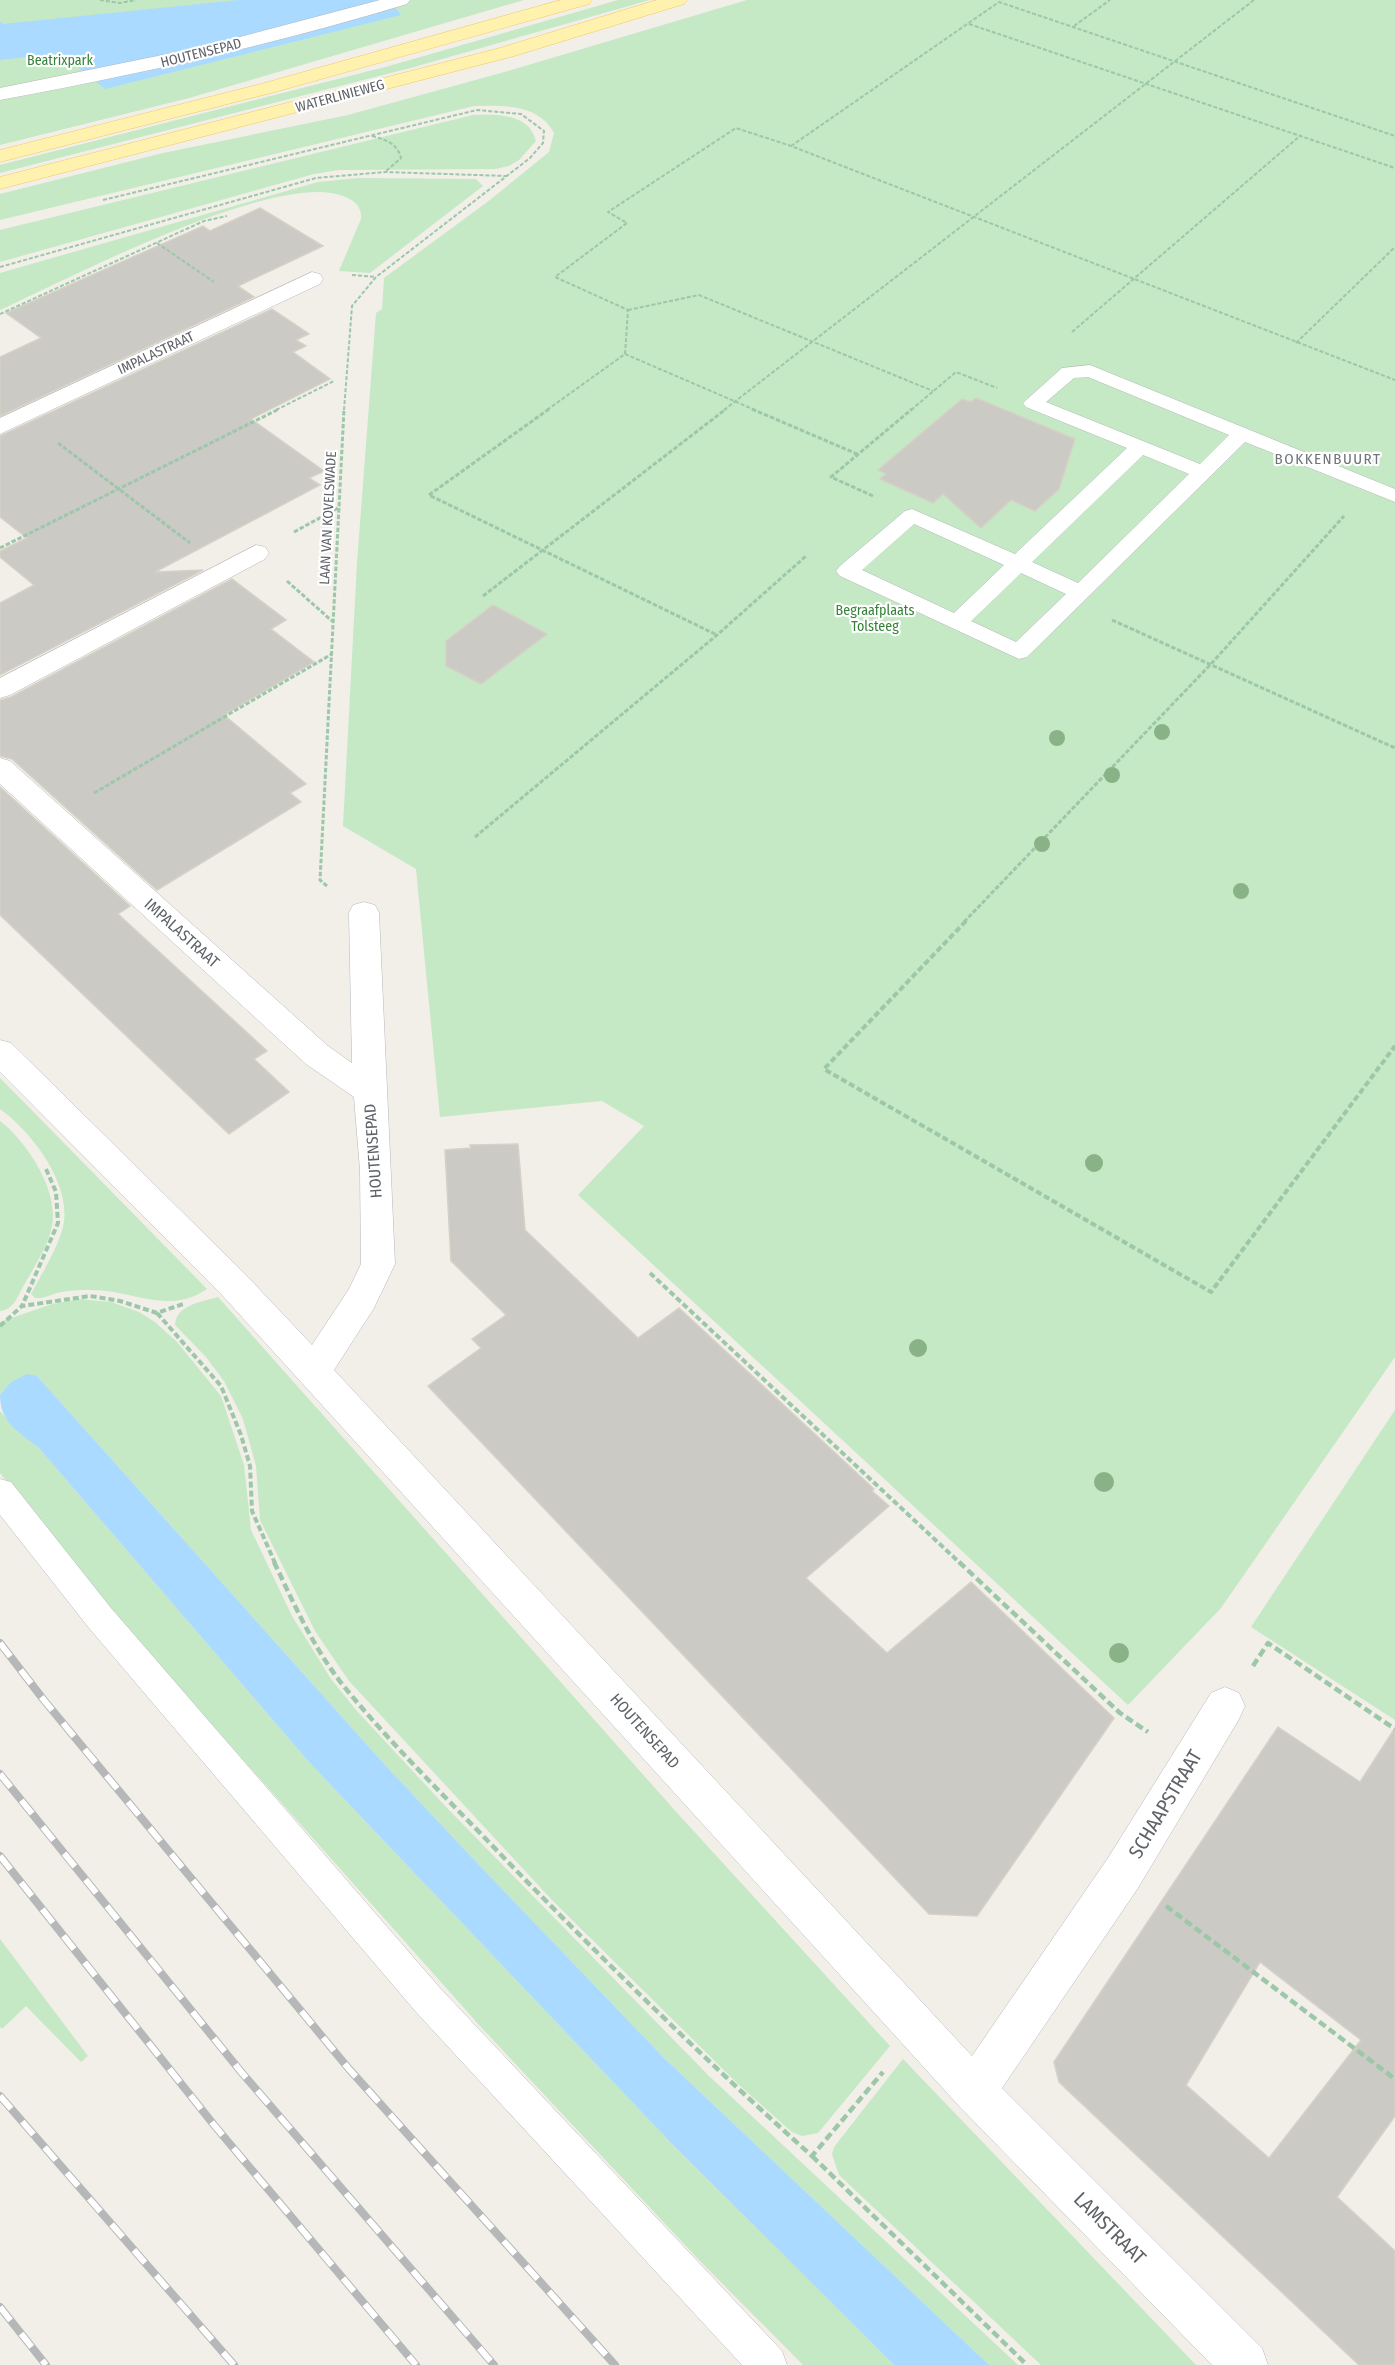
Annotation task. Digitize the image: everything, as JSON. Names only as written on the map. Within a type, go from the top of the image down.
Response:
[{"type":"main road","name":"WATERLINIEWEG","points":[[0,156],[268,88],[582,0]]},
{"type":"main road","name":"WATERLINIEWEG","points":[[0,183],[484,58],[677,0]]},
{"type":"street","name":"HOUTENSEPAD","points":[[0,94],[128,71],[344,18],[400,0]]},
{"type":"street","name":"IMPALASTRAAT","points":[[0,427],[312,279]]},
{"type":"street","points":[[0,689],[256,553]]},
{"type":"street","name":"IMPALASTRAAT","points":[[0,768],[317,1055],[369,1091]]},
{"type":"street","name":"HOUTENSEPAD","points":[[315,1370],[362,1298],[378,1264],[376,1170],[369,1091],[364,914]]},
{"type":"street","name":"HOUTENSEPAD","points":[[0,1052],[234,1285],[315,1370],[975,2091]]},
{"type":"street","name":"SCHAAPSTRAAT","points":[[975,2091],[1123,1873],[1226,1706]]},
{"type":"street","name":"LAMSTRAAT","points":[[975,2091],[1245,2365]]},
{"type":"lane","points":[[1202,472],[1033,404],[1069,372],[1090,371],[1395,496]]},
{"type":"lane","points":[[1075,597],[1018,564],[912,515],[848,571],[1019,651],[1075,597],[1202,472],[1243,433]]},
{"type":"lane","points":[[957,622],[1140,447]]},
{"type":"lane","points":[[0,1492],[107,1627],[428,2000],[768,2365]]},
{"type":"path","points":[[100,0],[120,3],[136,0]]},
{"type":"path","points":[[1073,27],[1110,0]]},
{"type":"path","points":[[483,596],[1254,0]]},
{"type":"path","points":[[791,146],[999,2],[1395,136]]},
{"type":"path","points":[[968,23],[1395,168]]},
{"type":"path","name":"LAAN VAN KOVELSWADE","points":[[102,200],[477,110],[521,114],[544,131],[543,143],[530,158],[376,276],[352,306],[332,621],[320,880],[364,914]]},
{"type":"path","points":[[933,391],[699,295],[628,310],[555,277],[627,223],[608,212],[736,128],[791,146],[1395,380]]},
{"type":"path","points":[[1072,332],[1300,135]]},
{"type":"path","points":[[371,136],[396,145],[400,152],[401,158],[397,164],[385,172]]},
{"type":"path","points":[[0,267],[316,178],[385,172],[507,176]]},
{"type":"path","points":[[0,314],[204,221],[227,216]]},
{"type":"path","points":[[157,243],[251,308]]},
{"type":"path","points":[[1296,343],[1395,247]]},
{"type":"path","points":[[356,275],[376,276]]},
{"type":"path","points":[[625,354],[628,310]]},
{"type":"path","points":[[625,354],[857,454]]},
{"type":"path","points":[[625,354],[429,495],[717,635]]},
{"type":"path","points":[[866,504],[874,496],[831,477],[956,372],[1033,404]]},
{"type":"path","points":[[0,548],[334,381]]},
{"type":"path","points":[[23,416],[225,569]]},
{"type":"path","points":[[1370,486],[1211,664],[824,1068],[1211,1292],[1395,1046]]},
{"type":"path","points":[[332,621],[256,553],[340,507]]},
{"type":"path","points":[[475,837],[717,635],[813,550]]},
{"type":"path","points":[[1075,597],[1211,664],[1395,748]]},
{"type":"path","points":[[54,816],[332,654]]},
{"type":"path","points":[[0,1326],[22,1306],[57,1223],[56,1192],[43,1161]]},
{"type":"path","points":[[650,1273],[1120,1713],[1190,1761]]},
{"type":"path","points":[[157,1313],[234,1285]]},
{"type":"path","points":[[22,1306],[77,1295],[97,1296],[126,1301],[157,1313],[220,1386],[241,1435],[250,1466],[252,1511],[260,1533],[310,1637],[342,1684],[425,1775],[579,1934],[732,2084],[812,2156],[1027,2365]]},
{"type":"path","points":[[1226,1706],[1268,1644],[1395,1729]]},
{"type":"path","points":[[1123,1873],[1395,2079]]},
{"type":"path","points":[[812,2156],[879,2077]]},
{"type":"green space","name":"Beatrixpark","points":[[0,0],[524,0],[189,98],[0,145]]},
{"type":"green space","points":[[618,0],[650,0],[414,67],[0,173],[0,165],[389,66]]},
{"type":"green space","name":"Begraafplaats Tolsteeg","points":[[747,0],[1395,0],[1395,1357],[1221,1608],[1128,1705],[578,1195],[644,1126],[602,1101],[440,1117],[416,869],[343,826],[357,563],[376,313],[382,309],[384,278],[490,200],[549,152],[554,133],[547,123],[539,116],[519,108],[474,106],[0,220],[0,194],[163,153],[348,115],[501,73]]},
{"type":"green space","points":[[473,115],[502,115],[519,120],[527,125],[536,141],[519,160],[509,166],[495,169],[339,170],[314,174],[0,262],[0,230]]},
{"type":"green space","points":[[358,178],[476,179],[483,186],[370,273],[339,271],[361,219],[359,207],[343,196],[312,192],[271,198],[223,212],[121,253],[0,310],[0,273],[318,182]]},
{"type":"green space","points":[[0,1078],[207,1289],[192,1297],[164,1301],[90,1290],[61,1292],[38,1298],[31,1294],[49,1261],[63,1227],[62,1194],[47,1160],[24,1131],[0,1109]]},
{"type":"green space","points":[[0,1121],[20,1141],[39,1168],[51,1197],[53,1212],[50,1234],[40,1256],[15,1301],[9,1308],[0,1311]]},
{"type":"green space","points":[[218,1297],[679,1815],[890,2046],[818,2133],[802,2136],[792,2132],[739,2085],[552,1900],[349,1681],[315,1631],[260,1520],[256,1466],[243,1419],[224,1381],[206,1357],[175,1325],[180,1313],[191,1305]]},
{"type":"green space","points":[[79,1299],[111,1302],[139,1312],[155,1322],[177,1342],[221,1396],[244,1465],[251,1530],[292,1616],[331,1679],[356,1710],[447,1808],[709,2076],[1018,2365],[989,2365],[664,2058],[385,1765],[37,1376],[10,1383],[0,1395],[0,1322],[52,1304]]},
{"type":"green space","points":[[1395,1410],[1395,1720],[1251,1627]]},
{"type":"green space","points":[[0,1411],[17,1431],[38,1447],[309,1762],[673,2145],[894,2365],[803,2365],[699,2260],[480,2026],[93,1591],[0,1473]]},
{"type":"green space","points":[[0,1939],[88,2056],[81,2062],[26,2006],[2,2029],[0,2027]]},
{"type":"green space","points":[[903,2059],[1196,2365],[1041,2365],[839,2175],[832,2154],[834,2147]]},
{"type":"water","points":[[239,0],[389,0],[401,15],[105,89],[60,53],[0,60],[0,21],[3,24]]},
{"type":"water","points":[[27,1374],[37,1376],[385,1765],[664,2058],[989,2365],[894,2365],[673,2145],[309,1762],[38,1447],[12,1426],[3,1412],[0,1395],[10,1383]]},
{"type":"building","points":[[260,208],[323,246],[238,286],[254,297],[0,416],[0,357],[41,338],[6,313],[203,226],[210,231]]},
{"type":"building","points":[[272,309],[309,334],[296,340],[306,346],[293,352],[330,379],[251,419],[324,471],[309,478],[320,485],[155,572],[203,570],[0,675],[0,603],[34,585],[0,557],[0,551],[27,538],[0,517],[0,436]]},
{"type":"building","points":[[976,398],[1075,439],[1059,489],[1035,511],[1011,500],[981,528],[943,494],[933,503],[880,479],[886,474],[878,470],[962,399],[971,402]]},
{"type":"building","points":[[232,579],[286,620],[271,629],[314,662],[224,715],[306,784],[290,793],[301,802],[157,890],[12,759],[0,756],[0,700],[11,697]]},
{"type":"building","points":[[493,605],[547,634],[481,684],[446,666],[446,641]]},
{"type":"building","points":[[0,787],[130,906],[118,914],[267,1051],[254,1059],[289,1092],[229,1134],[0,915]]},
{"type":"building","points":[[518,1144],[525,1230],[638,1338],[679,1308],[874,1489],[872,1491],[889,1506],[806,1578],[887,1653],[971,1582],[1114,1718],[977,1916],[929,1914],[428,1386],[481,1348],[472,1339],[506,1315],[451,1261],[445,1150],[471,1148],[470,1145]]},
{"type":"building","points":[[1278,1727],[1360,1782],[1395,1728],[1395,2116],[1337,2197],[1395,2251],[1395,2365],[1359,2365],[1059,2082],[1054,2062]],"holes":[[[1260,1962],[1361,2040],[1269,2158],[1186,2085]]]},
{"type":"railway","points":[[0,1643],[43,1699],[349,2069],[615,2365]]},
{"type":"railway","points":[[0,1774],[242,2073],[494,2365]]},
{"type":"railway","points":[[0,1856],[214,2125],[416,2365]]},
{"type":"railway","points":[[0,2096],[234,2365]]},
{"type":"railway","points":[[0,2307],[46,2365]]},
{"type":"district","name":"BOKKENBUURT","points":[[1328,459]]}]
